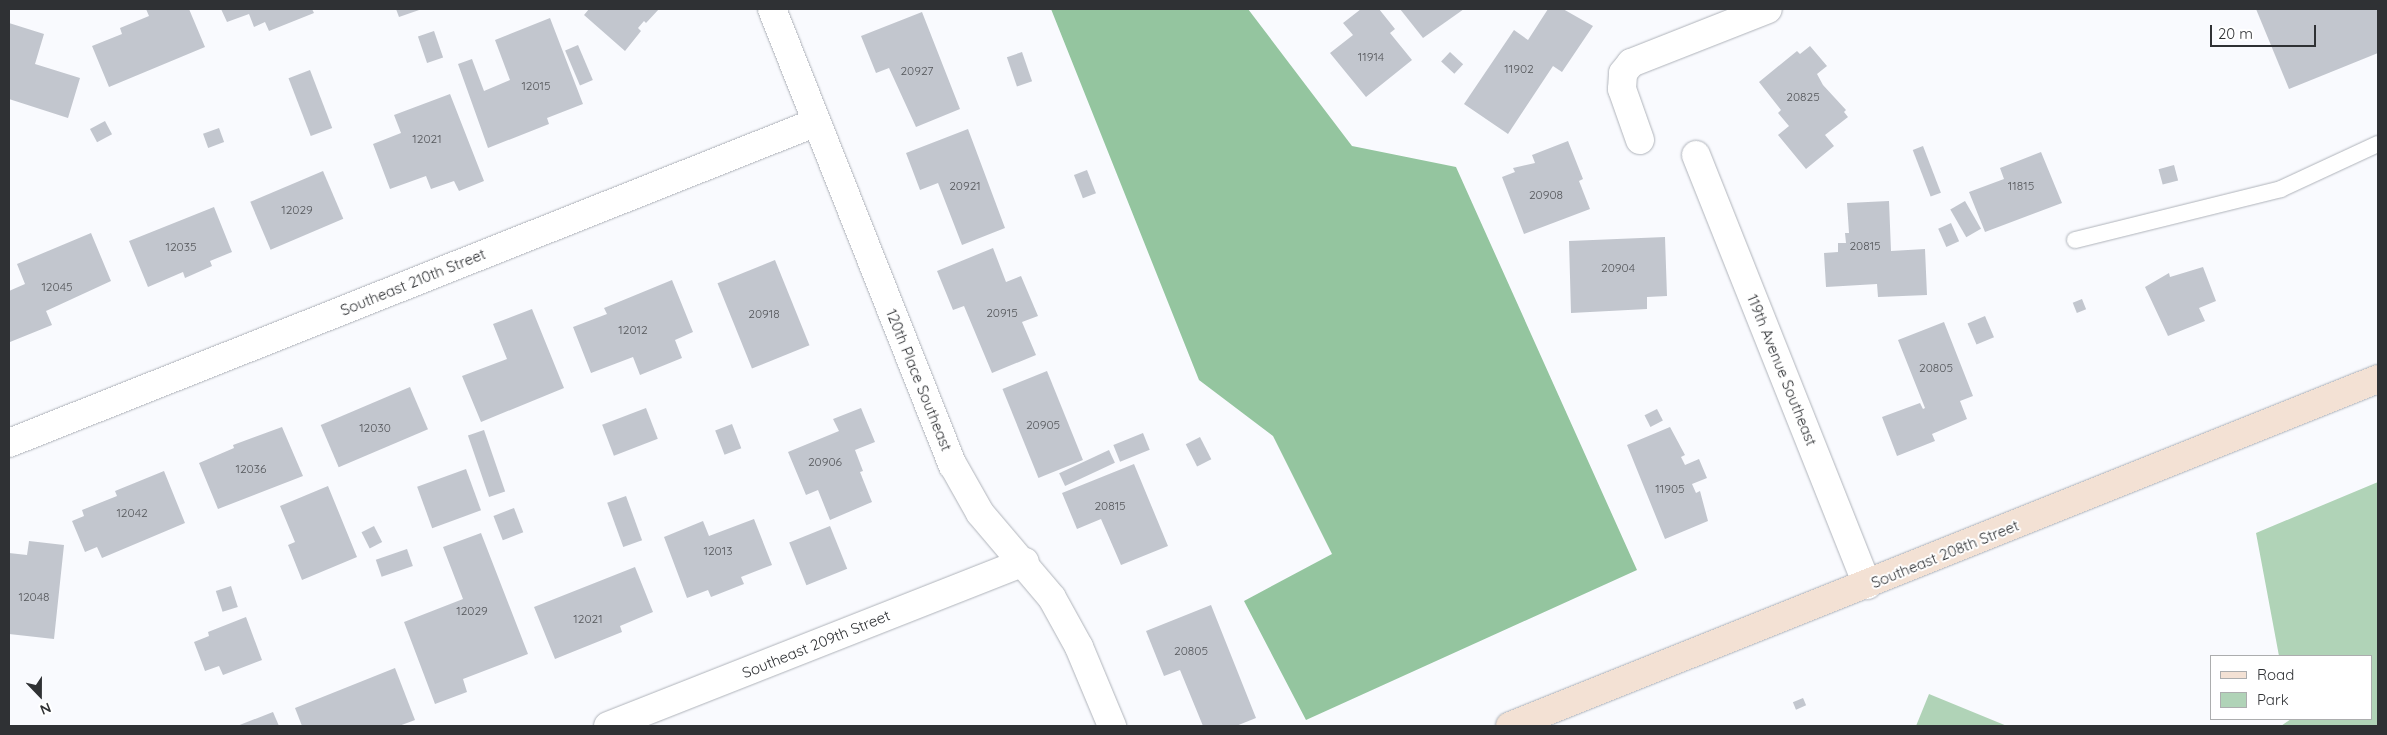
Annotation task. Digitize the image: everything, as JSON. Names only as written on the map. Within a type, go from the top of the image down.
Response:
[{"type":"main road","name":"Southeast 208th Street","points":[[1510,726],[1867,585],[2378,379]]},
{"type":"street","name":"120th Place Southeast","points":[[772,9],[953,465],[980,513],[1024,562],[1052,598],[1079,648],[1112,726]]},
{"type":"street","points":[[1640,140],[1622,88],[1623,73],[1631,63],[1768,9]]},
{"type":"street","name":"Southeast 210th Street","points":[[9,443],[817,122]]},
{"type":"street","name":"119th Avenue Southeast","points":[[1696,155],[1867,585]]},
{"type":"street","name":"Southeast 209th Street","points":[[608,726],[1024,562]]},
{"type":"lane","points":[[2074,240],[2281,190],[2378,144]]},
{"type":"green space","points":[[1051,9],[1248,9],[1352,146],[1456,167],[1637,570],[1306,720],[1244,601],[1332,554],[1273,436],[1199,380]]},
{"type":"green space","points":[[2378,482],[2378,726],[2281,726],[2290,720],[2372,720],[2372,655],[2279,655],[2256,533]]},
{"type":"green space","points":[[1929,694],[2007,726],[1916,726]]},
{"type":"building","points":[[146,9],[189,9],[205,47],[109,87],[92,46],[122,34],[120,28],[149,16]]},
{"type":"building","points":[[221,9],[312,9],[314,13],[269,31],[265,22],[254,27],[249,14],[227,22]]},
{"type":"building","points":[[396,9],[422,9],[399,17]]},
{"type":"building","points":[[589,9],[659,9],[646,23],[644,21],[638,28],[641,31],[625,51],[584,15]]},
{"type":"building","points":[[1361,9],[1379,9],[1395,29],[1390,33],[1412,60],[1366,97],[1330,53],[1353,35],[1343,23]]},
{"type":"building","points":[[1400,9],[1464,9],[1423,38]]},
{"type":"building","points":[[1548,9],[1563,9],[1593,26],[1562,72],[1553,66],[1508,134],[1464,104],[1514,30],[1528,40]]},
{"type":"building","points":[[2256,9],[2378,9],[2378,53],[2289,89]]},
{"type":"building","points":[[922,12],[960,109],[916,127],[889,68],[876,73],[861,36]]},
{"type":"building","points":[[550,18],[583,104],[547,118],[549,124],[488,148],[458,64],[472,59],[484,91],[510,80],[495,40]]},
{"type":"building","points":[[9,23],[44,34],[35,64],[80,78],[68,118],[9,99]]},
{"type":"building","points":[[434,31],[443,57],[427,63],[418,37]]},
{"type":"building","points":[[578,45],[593,80],[580,85],[565,50]]},
{"type":"building","points":[[1810,46],[1827,66],[1817,74],[1823,85],[1846,110],[1844,112],[1848,117],[1825,135],[1834,146],[1806,169],[1778,135],[1789,126],[1778,113],[1781,110],[1759,82],[1797,51],[1800,54]]},
{"type":"building","points":[[1022,52],[1032,81],[1017,87],[1007,57]]},
{"type":"building","points":[[1450,52],[1463,64],[1454,74],[1441,62]]},
{"type":"building","points":[[310,70],[332,128],[311,136],[289,78]]},
{"type":"building","points":[[450,94],[484,181],[459,191],[454,181],[431,189],[426,176],[390,189],[373,144],[401,133],[394,115]]},
{"type":"building","points":[[105,121],[112,134],[97,142],[90,129]]},
{"type":"building","points":[[219,128],[224,142],[208,148],[203,134]]},
{"type":"building","points":[[968,129],[1005,228],[962,245],[938,183],[920,190],[906,153]]},
{"type":"building","points":[[1568,141],[1583,179],[1579,181],[1590,209],[1524,234],[1502,177],[1515,172],[1513,168],[1535,163],[1532,155]]},
{"type":"building","points":[[1923,146],[1941,193],[1931,197],[1913,150]]},
{"type":"building","points":[[2041,152],[2062,203],[1985,232],[1969,192],[2004,179],[2000,168]]},
{"type":"building","points":[[2174,165],[2178,180],[2163,185],[2159,169]]},
{"type":"building","points":[[1087,170],[1096,193],[1083,198],[1074,175]]},
{"type":"building","points":[[323,171],[343,219],[271,250],[250,202]]},
{"type":"building","points":[[1889,201],[1891,251],[1925,249],[1927,295],[1878,297],[1877,284],[1826,287],[1824,253],[1838,252],[1838,243],[1846,243],[1845,233],[1849,233],[1847,203]]},
{"type":"building","points":[[1965,201],[1981,229],[1966,237],[1950,210]]},
{"type":"building","points":[[214,207],[232,252],[210,261],[212,266],[185,278],[183,272],[148,287],[129,241]]},
{"type":"building","points":[[1951,223],[1959,241],[1946,247],[1938,229]]},
{"type":"building","points":[[91,233],[111,281],[46,311],[52,325],[10,342],[9,291],[25,284],[17,264]]},
{"type":"building","points":[[1665,237],[1667,296],[1647,297],[1647,309],[1571,313],[1569,241]]},
{"type":"building","points":[[993,248],[1006,282],[1021,276],[1038,316],[1022,322],[1036,355],[992,373],[964,306],[953,310],[937,271]]},
{"type":"building","points":[[775,260],[809,345],[752,369],[718,283]]},
{"type":"building","points":[[2203,267],[2216,301],[2199,308],[2205,321],[2168,336],[2145,287],[2169,273],[2170,277]]},
{"type":"building","points":[[672,280],[693,332],[675,340],[682,358],[640,375],[633,357],[591,373],[573,327],[607,314],[604,308]]},
{"type":"building","points":[[2082,299],[2086,309],[2077,313],[2073,303]]},
{"type":"building","points":[[532,309],[564,388],[481,422],[462,376],[507,359],[493,324]]},
{"type":"building","points":[[1985,316],[1994,337],[1976,345],[1968,323]]},
{"type":"building","points":[[1944,322],[1973,396],[1960,401],[1967,419],[1932,434],[1935,441],[1897,456],[1882,417],[1920,403],[1923,409],[1925,408],[1898,340]]},
{"type":"building","points":[[1047,371],[1083,460],[1038,478],[1002,389]]},
{"type":"building","points":[[410,387],[428,429],[339,467],[321,425]]},
{"type":"building","points":[[646,408],[658,439],[614,456],[602,425]]},
{"type":"building","points":[[861,408],[875,442],[855,450],[863,471],[860,472],[872,502],[830,520],[818,490],[806,495],[788,452],[839,431],[833,419]]},
{"type":"building","points":[[1657,409],[1663,421],[1650,427],[1645,415]]},
{"type":"building","points":[[732,424],[741,448],[725,455],[715,430]]},
{"type":"building","points":[[282,427],[303,476],[218,509],[199,463],[234,448],[233,445]]},
{"type":"building","points":[[1670,427],[1685,455],[1681,457],[1685,465],[1699,459],[1707,478],[1692,484],[1696,493],[1700,491],[1708,521],[1665,539],[1627,445]]},
{"type":"building","points":[[484,430],[505,491],[489,497],[468,436]]},
{"type":"building","points":[[1143,433],[1150,450],[1120,462],[1113,445]]},
{"type":"building","points":[[1200,437],[1211,459],[1197,467],[1186,444]]},
{"type":"building","points":[[1109,450],[1115,463],[1065,486],[1059,473]]},
{"type":"building","points":[[1134,464],[1168,546],[1121,565],[1101,519],[1077,529],[1062,493]]},
{"type":"building","points":[[466,469],[481,510],[432,528],[417,487]]},
{"type":"building","points":[[164,471],[185,523],[102,558],[97,547],[85,552],[72,521],[84,516],[82,510],[117,496],[115,491]]},
{"type":"building","points":[[328,486],[357,557],[302,580],[288,545],[295,542],[280,506]]},
{"type":"building","points":[[626,496],[642,540],[623,547],[607,503]]},
{"type":"building","points":[[514,508],[523,532],[503,540],[493,516]]},
{"type":"building","points":[[754,519],[772,565],[741,577],[744,584],[711,597],[708,590],[687,598],[664,537],[703,521],[709,536]]},
{"type":"building","points":[[374,526],[382,542],[370,548],[362,532]]},
{"type":"building","points":[[830,526],[847,569],[806,585],[789,542]]},
{"type":"building","points":[[481,533],[528,654],[463,679],[467,692],[435,704],[404,622],[463,599],[443,547]]},
{"type":"building","points":[[29,541],[64,545],[54,639],[9,634],[9,553],[27,555]]},
{"type":"building","points":[[407,549],[413,566],[382,577],[376,560]]},
{"type":"building","points":[[635,567],[653,612],[620,626],[622,632],[555,659],[534,607]]},
{"type":"building","points":[[231,586],[238,607],[223,612],[216,591]]},
{"type":"building","points":[[1211,605],[1256,718],[1236,726],[1203,726],[1180,670],[1164,676],[1146,631]]},
{"type":"building","points":[[246,617],[262,660],[223,675],[219,666],[205,671],[194,642],[209,636],[208,632]]},
{"type":"building","points":[[395,668],[415,720],[399,726],[302,726],[295,708]]},
{"type":"building","points":[[1803,698],[1806,705],[1796,710],[1793,702]]},
{"type":"building","points":[[273,712],[279,726],[237,726]]}]
